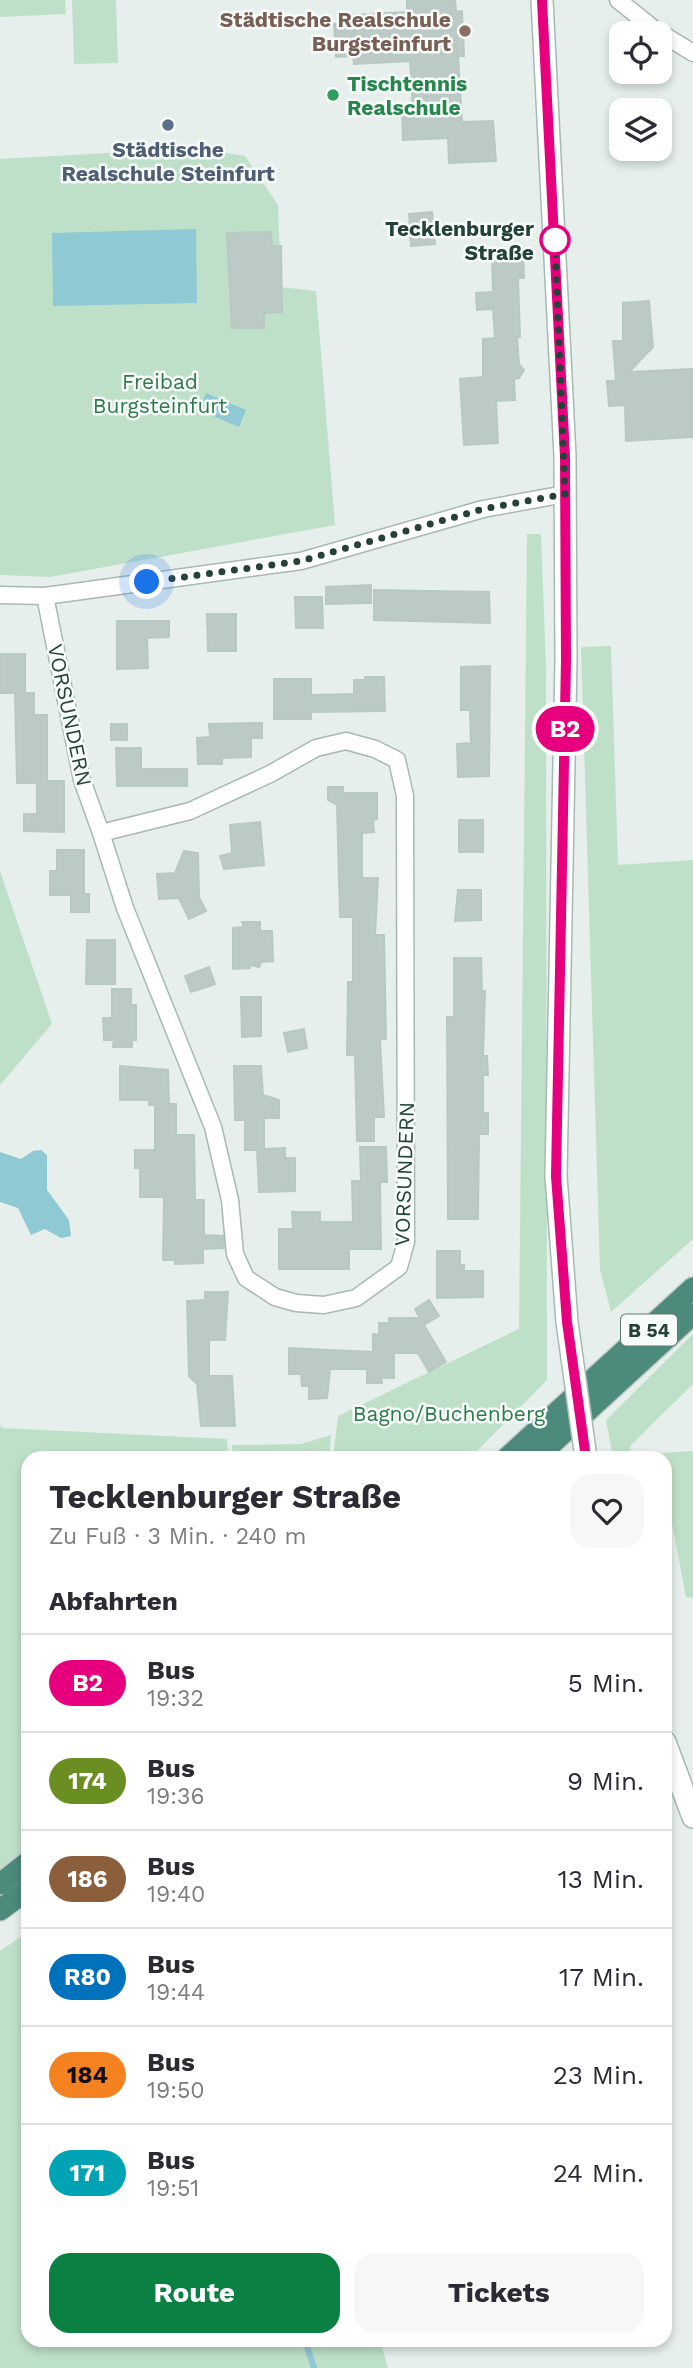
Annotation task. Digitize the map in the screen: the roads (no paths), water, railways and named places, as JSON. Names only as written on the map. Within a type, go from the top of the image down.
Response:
[{"type":"highway","name":"B 54","points":[[515,1451],[693,1289]]},
{"type":"highway","name":"B 54","points":[[544,1451],[693,1314]]},
{"type":"highway","points":[[0,1884],[21,1868]]},
{"type":"highway","points":[[0,1910],[21,1894]]},
{"type":"main road","points":[[542,0],[565,494],[566,660],[556,1176],[567,1322],[585,1451]]},
{"type":"main road","points":[[672,1760],[693,1816]]},
{"type":"street","points":[[618,0],[654,29],[693,53]]},
{"type":"street","points":[[0,595],[45,596],[301,561],[483,509],[565,494]]},
{"type":"street","name":"VORSUNDERN","points":[[45,596],[82,780],[129,919],[213,1127],[230,1200],[235,1254],[246,1278],[275,1297],[296,1303],[324,1305],[356,1298],[399,1267],[406,1242],[405,796],[397,761],[375,749],[346,741],[316,748],[270,774],[190,811],[100,833]]},
{"type":"water","points":[[196,229],[197,303],[53,306],[52,233]]},
{"type":"water","points":[[206,393],[246,410],[239,427],[199,410]]},
{"type":"water","points":[[41,1150],[47,1155],[47,1190],[69,1220],[71,1236],[61,1238],[45,1229],[31,1235],[18,1208],[0,1202],[0,1152],[21,1159],[33,1151]]},
{"type":"waterway","points":[[307,2347],[314,2368]]},
{"type":"place","name":"Städtische Realschule Burgsteinfurt","points":[[465,31]]},
{"type":"place","name":"Tischtennis Realschule","points":[[333,95]]},
{"type":"place","name":"Städtische Realschule Steinfurt","points":[[168,125]]},
{"type":"place","name":"Tecklenburger Straße","points":[[555,240]]},
{"type":"park label","name":"Freibad Burgsteinfurt","points":[[160,393]]},
{"type":"park label","name":"Bagno/Buchenberg","points":[[449,1413]]}]
